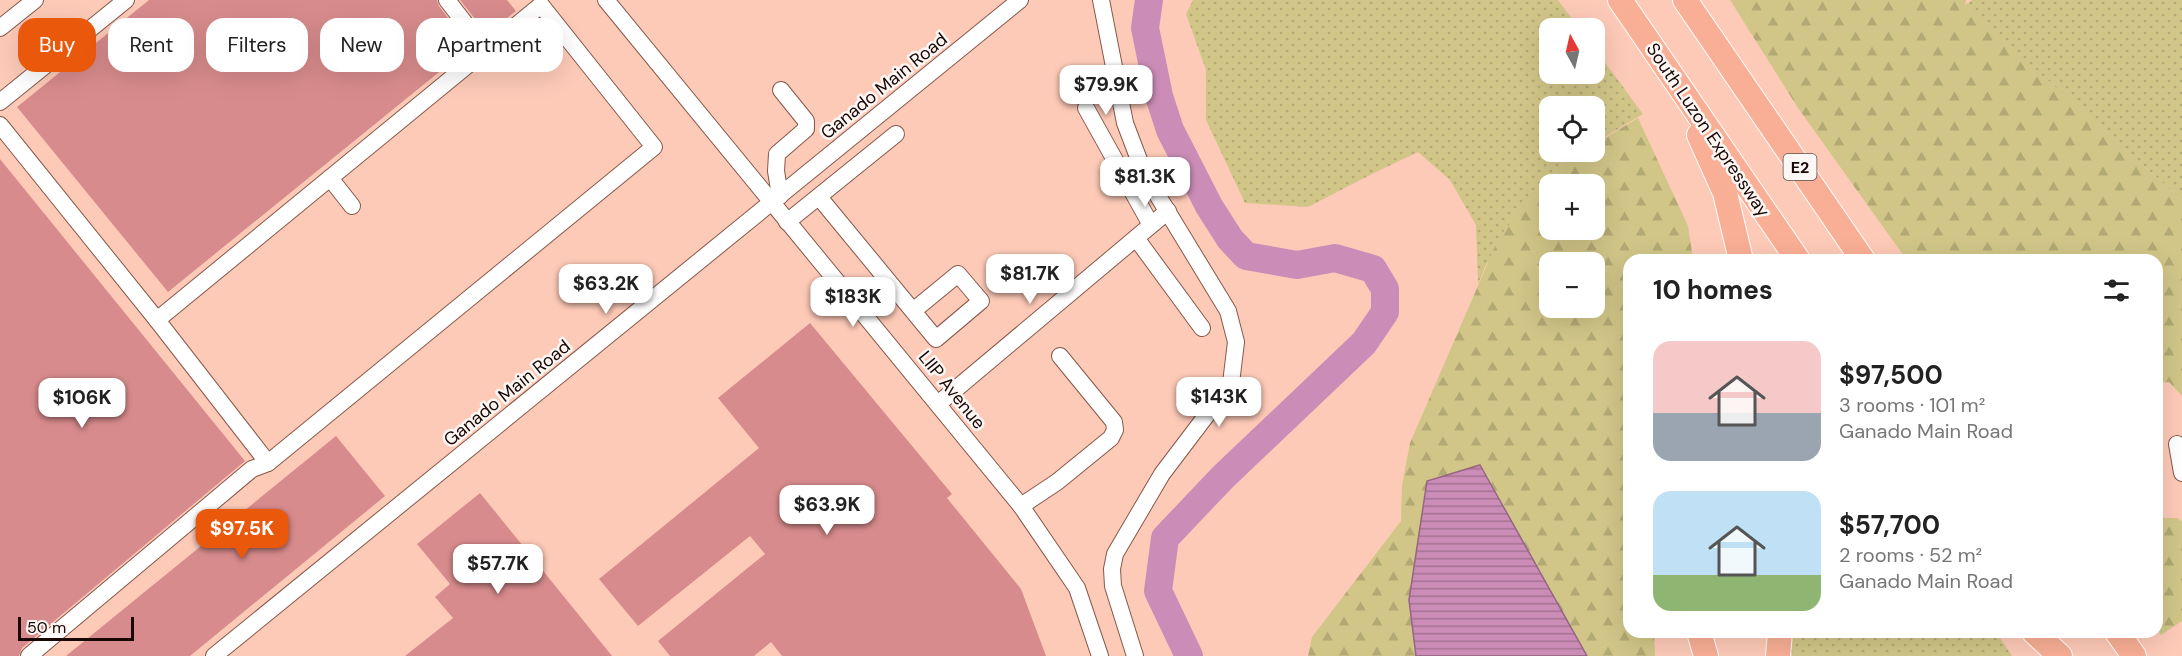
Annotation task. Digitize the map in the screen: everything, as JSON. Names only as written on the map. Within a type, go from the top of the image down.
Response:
[{"type":"highway","name":"South Luzon Expressway","points":[[1620,0],[1794,254]]},
{"type":"highway","name":"E2","points":[[1685,0],[1859,254]]},
{"type":"highway","points":[[1674,81],[1725,193],[1740,254]]},
{"type":"highway","points":[[1701,638],[1706,656]]},
{"type":"highway","points":[[1778,656],[1780,638]]},
{"type":"highway","points":[[2040,638],[2060,656]]},
{"type":"highway","points":[[2055,638],[2067,656]]},
{"type":"highway","points":[[2121,638],[2134,656]]},
{"type":"street","points":[[0,28],[35,0]]},
{"type":"street","points":[[0,102],[126,0]]},
{"type":"street","points":[[447,0],[461,18]]},
{"type":"street","name":"LIIP Avenue","points":[[606,0],[776,199],[787,222],[1021,506],[1077,588],[1100,656]]},
{"type":"street","name":"Ganado Main Road","points":[[214,656],[1020,0]]},
{"type":"street","points":[[1101,0],[1125,123],[1144,173],[1228,310],[1236,342],[1231,384],[1162,474],[1115,554],[1112,569],[1113,586],[1135,656]]},
{"type":"street","points":[[29,656],[252,469],[268,463],[654,147],[539,2],[521,18]]},
{"type":"street","points":[[157,320],[457,72]]},
{"type":"street","points":[[776,199],[777,153],[806,129],[806,121],[781,90]]},
{"type":"street","points":[[1086,108],[1152,225]]},
{"type":"street","points":[[0,124],[268,463]]},
{"type":"street","points":[[787,222],[896,134]]},
{"type":"street","points":[[330,178],[352,206]]},
{"type":"street","points":[[819,197],[913,311]]},
{"type":"street","points":[[938,404],[1168,211]]},
{"type":"street","points":[[1136,238],[1202,328]]},
{"type":"street","points":[[1021,506],[1057,482],[1111,438],[1115,430],[1114,422],[1060,356]]},
{"type":"street","points":[[2177,444],[2182,473]]},
{"type":"green space","points":[[1193,0],[1558,0],[1572,18],[1539,18],[1539,84],[1605,84],[1605,63],[1643,114],[1605,137],[1605,96],[1539,96],[1539,162],[1564,162],[1556,167],[1551,174],[1539,174],[1539,191],[1486,265],[1478,284],[1476,225],[1450,180],[1418,152],[1308,207],[1245,203],[1206,120],[1206,70],[1186,14]]},
{"type":"green space","points":[[1730,0],[1966,0],[1965,6],[2182,200],[2182,396],[2169,382],[2163,382],[2163,254],[1902,254],[1798,108]]},
{"type":"green space","points":[[1972,0],[2182,0],[2182,200],[1964,6]]},
{"type":"green space","points":[[1638,118],[1688,226],[1692,254],[1623,254],[1623,638],[1654,638],[1655,656],[1587,656],[1480,465],[1409,600],[1416,656],[1308,656],[1312,637],[1401,521],[1402,485],[1410,443],[1499,237],[1539,188],[1539,240],[1605,240],[1605,174],[1550,174],[1564,162],[1605,162],[1605,138]]},
{"type":"green space","points":[[2163,518],[2178,518],[2182,522],[2182,621],[2163,634]]},
{"type":"green space","points":[[1790,638],[2000,638],[2012,656],[1792,656]]},
{"type":"shaded area","points":[[1480,465],[1587,656],[1416,656],[1409,600],[1427,481]]},
{"type":"building","points":[[149,0],[437,0],[448,18],[416,18],[416,72],[439,72],[168,292],[17,107],[60,72],[96,72],[96,43],[108,33],[108,72],[194,72],[194,18],[127,18]]},
{"type":"building","points":[[460,0],[507,0],[516,11],[507,18],[474,18]]},
{"type":"building","points":[[0,159],[245,461],[22,648],[19,656],[0,656]]},
{"type":"building","points":[[810,323],[952,494],[947,498],[1021,589],[1046,656],[782,656],[771,642],[754,656],[670,656],[658,641],[765,554],[750,536],[638,626],[599,579],[759,448],[718,398]]},
{"type":"building","points":[[336,436],[385,496],[190,656],[66,656]]},
{"type":"building","points":[[480,493],[612,656],[405,656],[453,618],[435,597],[450,584],[417,544]]},
{"type":"waterway","points":[[1149,0],[1145,28],[1159,96],[1170,130],[1209,206],[1230,239],[1246,256],[1297,265],[1335,258],[1373,269],[1385,289],[1385,312],[1364,343],[1223,477],[1165,538],[1158,591],[1189,656]]}]
